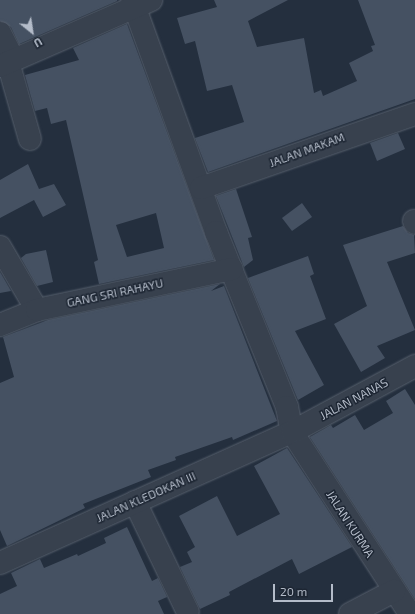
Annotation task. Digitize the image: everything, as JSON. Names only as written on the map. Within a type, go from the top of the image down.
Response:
[{"type":"street","points":[[7,62],[140,2],[200,188],[287,407],[292,432]]},
{"type":"street","points":[[0,33],[30,139]]},
{"type":"street","name":"JALAN MAKAM","points":[[200,188],[415,114]]},
{"type":"street","points":[[0,247],[37,310]]},
{"type":"street","name":"GANG SRI RAHAYU","points":[[0,325],[37,310],[232,269]]},
{"type":"street","name":"JALAN NANAS","points":[[292,432],[415,366]]},
{"type":"street","name":"JALAN KLEDOKAN III","points":[[0,563],[135,502],[186,482],[292,432]]},
{"type":"street","name":"JALAN KURMA","points":[[292,432],[410,614]]},
{"type":"street","points":[[135,502],[188,612]]},
{"type":"street","points":[[350,614],[394,591]]},
{"type":"building","points":[[0,0],[117,1],[19,44],[11,27],[0,21]]},
{"type":"building","points":[[214,0],[288,0],[248,21],[257,47],[304,38],[314,93],[321,90],[323,96],[357,81],[349,63],[373,51],[371,46],[375,45],[358,0],[415,0],[415,99],[208,172],[195,138],[244,122],[232,85],[207,91],[195,41],[185,44],[177,18],[217,7]]},
{"type":"building","points":[[127,24],[214,260],[99,284],[94,262],[98,260],[66,120],[51,124],[47,108],[35,111],[25,75],[79,60],[73,48]],"holes":[[[156,213],[164,248],[127,257],[116,225]]]},
{"type":"building","points":[[398,133],[405,149],[377,161],[370,143]]},
{"type":"building","points":[[28,164],[39,189],[54,184],[66,205],[43,217],[34,200],[0,218],[0,180]]},
{"type":"building","points":[[236,189],[252,237],[248,238],[253,260],[244,267],[216,196]]},
{"type":"building","points":[[302,203],[312,217],[292,231],[282,218]]},
{"type":"building","points":[[403,226],[408,233],[414,235],[415,253],[387,262],[415,330],[377,346],[385,358],[361,372],[334,324],[367,306],[343,245]]},
{"type":"building","points":[[46,250],[53,282],[37,286],[21,258],[26,254]]},
{"type":"building","points":[[308,256],[314,274],[310,276],[326,319],[295,331],[324,385],[298,400],[248,278]]},
{"type":"building","points":[[0,272],[11,291],[0,293]]},
{"type":"building","points":[[220,284],[211,291],[224,286],[277,421],[233,440],[232,437],[175,457],[176,460],[148,470],[151,477],[83,504],[85,508],[7,546],[0,530],[0,383],[14,377],[3,337],[48,320]]},
{"type":"building","points":[[405,389],[415,405],[415,599],[310,437],[331,425],[333,428],[355,415],[364,430],[393,413],[386,401]]},
{"type":"building","points":[[287,448],[352,547],[299,574],[292,559],[229,592],[230,595],[200,609],[180,567],[192,562],[187,552],[195,547],[179,516],[217,496],[237,536],[280,514],[254,466]]},
{"type":"building","points":[[127,527],[152,581],[158,578],[167,597],[158,601],[164,614],[0,614],[0,594],[17,586],[11,573],[40,559],[44,568],[77,554],[78,556],[106,543],[104,538]]}]
